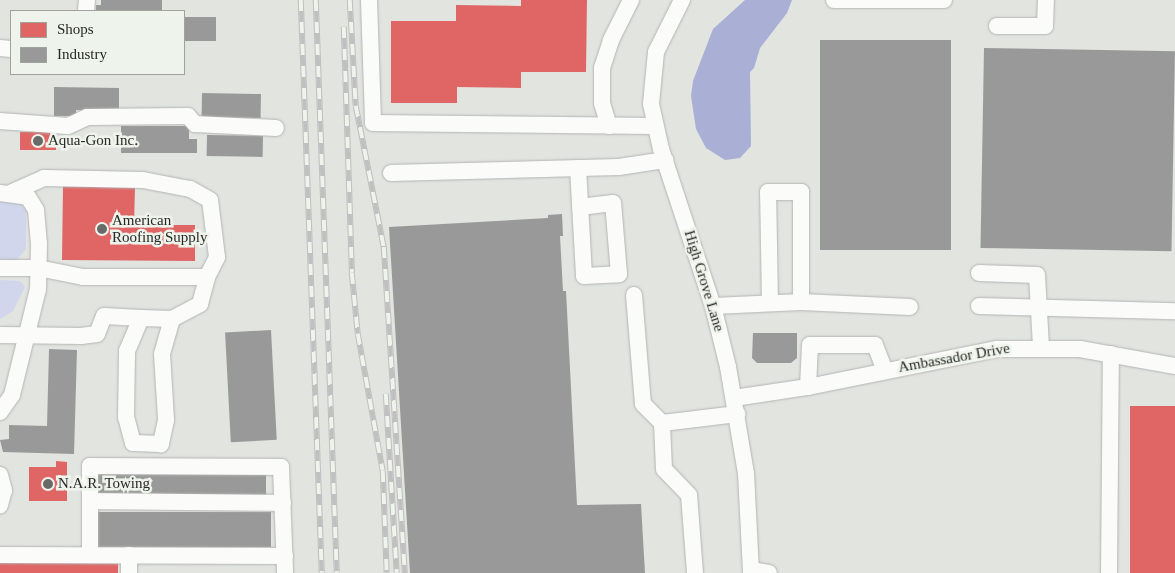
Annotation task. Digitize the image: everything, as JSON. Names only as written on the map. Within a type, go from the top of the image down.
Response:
[{"type":"street","points":[[369,0],[373,123],[654,126]]},
{"type":"street","points":[[610,126],[602,103],[602,68],[611,40],[631,0]]},
{"type":"street","name":"High Grove Lane","points":[[682,0],[656,52],[650,94],[654,126],[713,306],[734,398],[746,473],[751,572]]},
{"type":"street","points":[[834,0],[944,0]]},
{"type":"street","points":[[997,26],[1045,26],[1046,0]]},
{"type":"street","points":[[0,121],[68,126],[87,117],[188,116],[195,124],[276,128]]},
{"type":"street","points":[[391,173],[619,167],[665,160]]},
{"type":"street","points":[[578,168],[580,207],[584,276],[619,274],[613,203],[580,207]]},
{"type":"street","points":[[0,335],[81,336],[97,334],[104,316],[172,319],[200,304],[207,276],[217,257],[210,200],[190,189],[143,180],[44,178],[6,193]]},
{"type":"street","points":[[770,303],[768,192],[801,192],[801,302]]},
{"type":"street","points":[[0,412],[12,395],[38,289],[36,210],[28,197],[6,193]]},
{"type":"street","points":[[0,268],[38,268],[83,277],[207,276]]},
{"type":"street","points":[[979,273],[1037,275],[1041,347]]},
{"type":"street","points":[[634,295],[643,404],[662,423],[664,469],[688,495],[695,573]]},
{"type":"street","points":[[713,306],[801,302],[910,307]]},
{"type":"street","points":[[979,306],[1175,311]]},
{"type":"street","points":[[141,318],[127,351],[126,417],[133,443],[161,444],[166,420],[162,354],[172,319]]},
{"type":"street","points":[[808,388],[810,345],[874,346],[884,371]]},
{"type":"street","name":"Ambassador Drive","points":[[734,398],[808,388],[988,350],[1041,347],[1111,354],[1175,366]]},
{"type":"street","points":[[1110,573],[1111,354]]},
{"type":"street","points":[[662,423],[737,414]]},
{"type":"street","points":[[90,555],[90,466],[281,466],[285,573]]},
{"type":"street","points":[[0,475],[4,490],[0,505]]},
{"type":"street","points":[[90,501],[283,503]]},
{"type":"street","points":[[0,555],[285,556]]},
{"type":"street","points":[[129,555],[129,573]]},
{"type":"street","points":[[751,572],[769,573]]},
{"type":"shaded area","points":[[0,202],[19,202],[26,210],[26,249],[16,261],[0,260]]},
{"type":"shaded area","points":[[0,280],[20,281],[25,287],[13,311],[0,319]]},
{"type":"water","points":[[745,0],[792,0],[787,13],[760,48],[754,68],[750,72],[751,146],[740,158],[725,160],[706,148],[696,129],[691,96],[693,81],[713,29]]},
{"type":"building: Shops","points":[[521,0],[587,0],[586,72],[521,72],[521,88],[457,87],[457,103],[391,103],[391,21],[456,21],[456,5],[521,6]]},
{"type":"building: Shops","name":"Aqua-Gon Inc.","points":[[20,132],[56,132],[56,150],[20,150]]},
{"type":"building: Shops","points":[[63,186],[135,187],[134,225],[195,225],[195,261],[62,260]]},
{"type":"building: Shops","points":[[1130,406],[1175,406],[1175,573],[1130,573]]},
{"type":"building: Shops","name":"N.A.R. Towing","points":[[56,461],[67,462],[67,501],[29,501],[29,467],[56,467]]},
{"type":"building: Shops","points":[[0,562],[118,562],[118,573],[0,573]]},
{"type":"building: Industry","points":[[101,0],[162,0],[162,10],[96,10],[96,5],[101,5]]},
{"type":"building: Industry","points":[[185,17],[216,17],[216,41],[185,41]]},
{"type":"building: Industry","points":[[820,40],[951,40],[951,250],[820,250]]},
{"type":"building: Industry","points":[[984,48],[1175,51],[1171,251],[981,248]]},
{"type":"building: Industry","points":[[54,87],[119,88],[119,111],[76,110],[76,116],[54,116]]},
{"type":"building: Industry","points":[[202,93],[261,94],[261,118],[202,117]]},
{"type":"building: Industry","points":[[121,126],[189,126],[189,139],[197,139],[197,153],[121,153]]},
{"type":"building: Industry","points":[[207,135],[263,136],[263,157],[207,156]]},
{"type":"building: Industry","points":[[562,214],[563,236],[560,236],[563,291],[566,291],[577,505],[641,504],[645,573],[410,573],[389,227],[548,218],[548,215]]},
{"type":"building: Industry","points":[[271,330],[277,440],[231,442],[225,332]]},
{"type":"building: Industry","points":[[753,333],[797,333],[797,358],[791,363],[757,363],[752,358]]},
{"type":"building: Industry","points":[[49,349],[77,350],[74,454],[3,452],[0,440],[9,439],[9,425],[47,426]]},
{"type":"building: Industry","points":[[98,473],[266,473],[266,496],[98,496]]},
{"type":"building: Industry","points":[[98,512],[271,512],[271,547],[98,547]]},
{"type":"railway","points":[[301,0],[322,573]]},
{"type":"railway","points":[[316,0],[337,573]]},
{"type":"railway","points":[[350,0],[356,106],[384,247],[405,573]]},
{"type":"railway","points":[[344,27],[352,273],[358,334],[383,471],[387,573]]},
{"type":"railway","points":[[386,394],[397,573]]},
{"type":"place","name":"Aqua-Gon Inc.","points":[[38,141]]},
{"type":"place","name":"American Roofing Supply","points":[[102,229]]},
{"type":"place","name":"N.A.R. Towing","points":[[48,484]]}]
